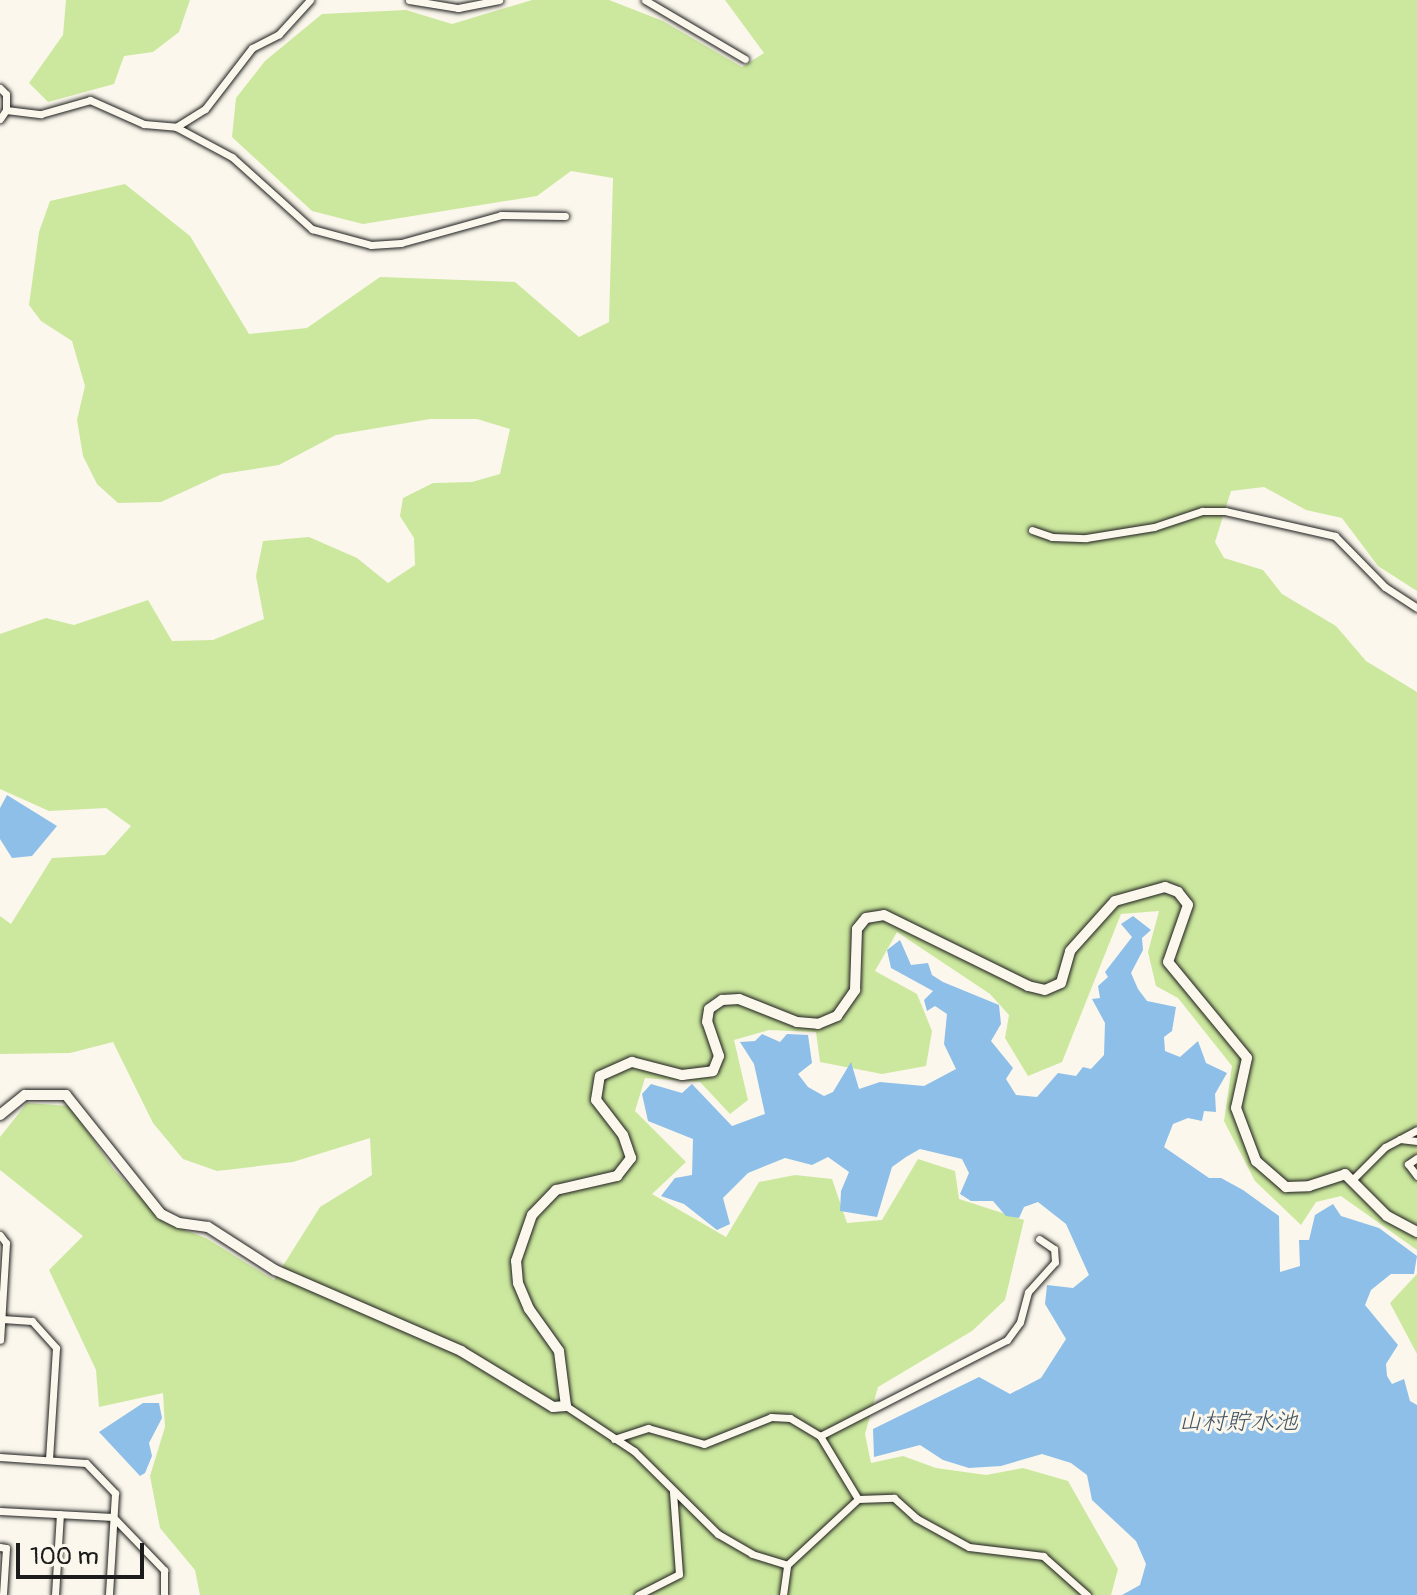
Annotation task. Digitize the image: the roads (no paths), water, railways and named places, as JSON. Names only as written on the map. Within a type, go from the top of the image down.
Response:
[{"type":"street","points":[[176,127],[205,109],[252,48],[279,34],[310,0]]},
{"type":"street","points":[[409,0],[458,8],[499,0]]},
{"type":"street","points":[[645,0],[745,59]]},
{"type":"street","points":[[0,88],[6,94],[6,110],[0,119]]},
{"type":"street","points":[[6,110],[41,114],[90,100],[144,124],[176,127],[232,157],[312,229],[371,245],[401,243],[501,215],[565,216]]},
{"type":"street","points":[[1032,530],[1052,537],[1086,538],[1154,527],[1202,511],[1225,511],[1335,536],[1385,587],[1417,608]]},
{"type":"street","points":[[566,1406],[559,1351],[529,1309],[518,1283],[516,1261],[532,1215],[556,1190],[617,1176],[631,1158],[623,1135],[596,1100],[600,1076],[632,1062],[682,1075],[713,1071],[719,1056],[707,1022],[709,1009],[722,1000],[739,999],[797,1022],[818,1024],[837,1016],[855,990],[857,929],[866,918],[884,915],[1028,986],[1045,990],[1061,983],[1070,951],[1115,901],[1150,888],[1178,892],[1188,911],[1168,962],[1244,1049],[1247,1058],[1236,1108],[1248,1150],[1266,1174],[1286,1187],[1345,1174],[1387,1216],[1417,1232]]},
{"type":"street","points":[[0,1115],[25,1095],[66,1095],[161,1214],[179,1223],[208,1227],[275,1270],[461,1351],[553,1407],[566,1406],[634,1451],[718,1534],[752,1554],[787,1565]]},
{"type":"street","points":[[1351,1181],[1399,1139],[1417,1130]]},
{"type":"street","points":[[1399,1139],[1417,1141]]},
{"type":"street","points":[[1417,1158],[1408,1164],[1417,1176]]},
{"type":"street","points":[[0,1235],[6,1243],[0,1340]]},
{"type":"street","points":[[820,1436],[1007,1340],[1020,1322],[1028,1292],[1055,1262],[1054,1249],[1039,1239]]},
{"type":"street","points":[[2,1319],[32,1321],[56,1348],[49,1460]]},
{"type":"street","points":[[614,1439],[648,1428],[704,1444],[771,1417],[790,1418],[820,1436],[858,1499]]},
{"type":"street","points":[[0,1457],[86,1463],[115,1493],[109,1595]]},
{"type":"street","points":[[638,1595],[679,1574],[673,1492]]},
{"type":"street","points":[[783,1595],[787,1565],[858,1499],[894,1498],[916,1518],[969,1547],[1043,1556],[1087,1595]]},
{"type":"street","points":[[0,1511],[113,1517],[164,1570],[164,1595]]},
{"type":"street","points":[[55,1595],[60,1514]]},
{"type":"street","points":[[0,1547],[6,1548],[3,1595]]},
{"type":"water","points":[[7,795],[57,826],[32,856],[12,858],[0,839],[0,808]]},
{"type":"water","name":"山村貯水池","points":[[1133,916],[1151,930],[1142,938],[1143,950],[1131,973],[1138,989],[1147,1001],[1176,1007],[1172,1031],[1164,1037],[1165,1051],[1180,1057],[1198,1041],[1206,1063],[1227,1073],[1215,1094],[1216,1112],[1204,1111],[1202,1121],[1188,1118],[1173,1124],[1164,1147],[1209,1178],[1221,1178],[1243,1190],[1279,1216],[1280,1272],[1300,1266],[1299,1240],[1309,1240],[1315,1215],[1333,1204],[1341,1216],[1379,1228],[1417,1256],[1414,1274],[1391,1274],[1371,1290],[1365,1305],[1398,1345],[1386,1364],[1387,1376],[1392,1384],[1404,1379],[1410,1401],[1417,1405],[1417,1595],[1122,1595],[1140,1585],[1146,1564],[1136,1541],[1092,1500],[1087,1475],[1071,1463],[1042,1454],[1001,1466],[969,1468],[943,1460],[920,1445],[874,1457],[873,1429],[979,1377],[1010,1394],[1041,1378],[1066,1339],[1045,1304],[1047,1285],[1073,1288],[1089,1275],[1066,1224],[1038,1202],[1024,1207],[1019,1218],[1006,1216],[993,1201],[971,1201],[960,1194],[969,1173],[962,1159],[920,1149],[906,1157],[892,1167],[877,1217],[840,1211],[841,1191],[849,1172],[828,1157],[812,1165],[785,1158],[748,1173],[723,1198],[730,1224],[717,1230],[684,1204],[661,1196],[675,1178],[692,1175],[693,1139],[648,1121],[642,1094],[651,1084],[682,1093],[692,1084],[732,1126],[765,1114],[754,1064],[740,1042],[755,1041],[762,1034],[780,1042],[787,1034],[808,1035],[812,1063],[798,1074],[808,1087],[824,1096],[833,1092],[851,1062],[859,1089],[880,1082],[924,1086],[956,1069],[944,1044],[947,1014],[935,1006],[927,1011],[924,1000],[933,991],[891,968],[887,950],[900,940],[911,965],[928,963],[932,975],[943,982],[999,1005],[1001,1024],[991,1041],[1013,1068],[1006,1079],[1016,1095],[1037,1097],[1058,1073],[1076,1076],[1083,1067],[1091,1069],[1104,1055],[1105,1023],[1092,999],[1100,998],[1098,986],[1108,977],[1105,972],[1132,937],[1121,924]]},
{"type":"water","points":[[143,1403],[159,1403],[162,1418],[149,1443],[152,1456],[145,1473],[140,1476],[99,1432]]}]
